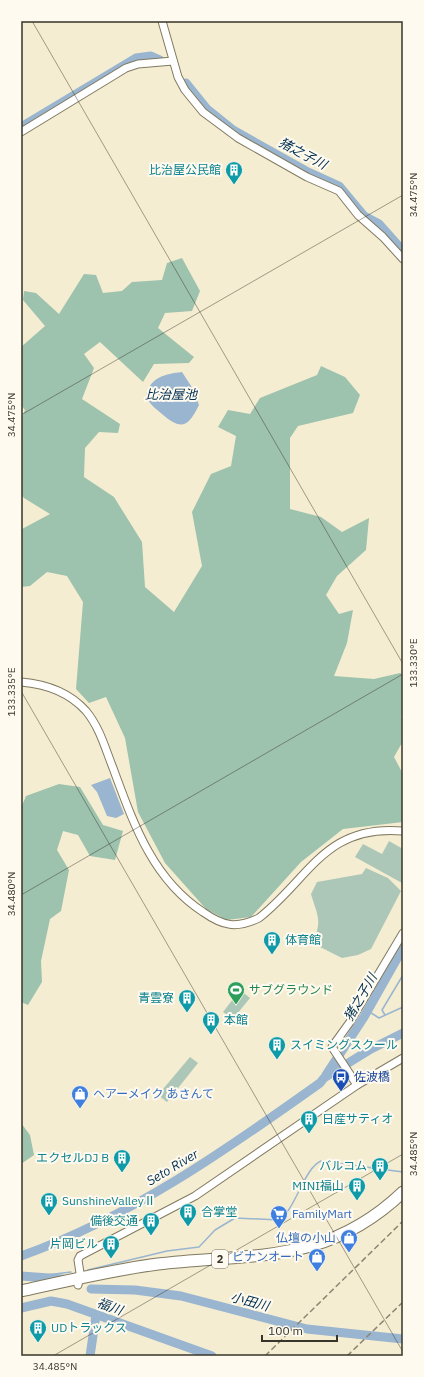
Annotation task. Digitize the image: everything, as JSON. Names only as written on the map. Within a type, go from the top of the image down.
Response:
[{"type":"highway","name":"2","points":[[21,1298],[78,1282],[158,1264],[262,1256],[301,1249],[330,1240],[356,1228],[403,1192]]},
{"type":"highway","name":"2","points":[[21,1291],[134,1273],[256,1263],[302,1255],[332,1246],[361,1232],[403,1200]]},
{"type":"street","points":[[162,21],[178,77],[185,90],[211,120],[238,138],[291,169],[339,191],[358,215],[383,237],[403,259]]},
{"type":"street","points":[[21,132],[126,68],[138,64],[173,61]]},
{"type":"street","points":[[21,682],[54,688],[85,710],[98,729],[134,823],[156,864],[185,901],[221,922],[234,925],[259,918],[320,857],[345,840],[370,832],[403,831]]},
{"type":"street","points":[[356,1083],[332,1047],[350,1022],[403,933]]},
{"type":"street","points":[[78,1282],[78,1260],[80,1256],[195,1196],[356,1083],[403,1058]]},
{"type":"green space","points":[[182,258],[200,291],[192,311],[165,313],[158,328],[194,357],[189,363],[154,364],[143,382],[100,342],[84,354],[94,368],[82,399],[120,424],[118,433],[99,432],[85,448],[84,477],[114,497],[142,542],[145,587],[174,612],[202,566],[192,512],[211,474],[231,466],[236,436],[218,427],[228,410],[250,414],[260,398],[317,375],[321,366],[345,377],[360,395],[353,413],[298,426],[290,438],[290,509],[321,517],[342,532],[369,518],[366,550],[337,576],[326,595],[339,614],[353,610],[347,643],[334,676],[374,679],[400,673],[403,674],[403,714],[401,717],[403,719],[403,741],[394,757],[403,774],[403,822],[343,829],[301,862],[251,917],[227,920],[206,909],[165,863],[138,812],[125,738],[106,697],[89,703],[76,689],[83,602],[67,576],[47,572],[30,586],[21,587],[22,529],[50,514],[24,498],[21,494],[21,419],[25,410],[21,405],[21,347],[45,326],[23,300],[24,291],[36,293],[59,314],[84,274],[96,275],[103,293],[122,291],[132,282],[162,280],[167,263]]},
{"type":"green space","points":[[59,784],[80,787],[103,825],[123,831],[115,860],[90,856],[78,835],[63,831],[57,850],[69,870],[61,911],[50,919],[41,961],[42,982],[28,1005],[21,1002],[21,808],[26,796]]},
{"type":"green space","points":[[389,841],[403,849],[402,883],[355,857],[363,844],[382,854]]},
{"type":"green space","points":[[366,868],[388,878],[401,891],[371,949],[358,955],[342,958],[320,947],[312,941],[318,929],[318,918],[311,894],[317,882],[362,874]]},
{"type":"green space","name":"サブグラウンド","points":[[240,990],[250,998],[233,1019],[223,1012]]},
{"type":"green space","points":[[190,1057],[198,1063],[167,1102],[158,1095]]},
{"type":"green space","points":[[21,1123],[30,1135],[34,1155],[21,1164]]},
{"type":"water","name":"比治屋池","points":[[182,372],[193,389],[199,405],[188,422],[180,424],[175,423],[157,410],[150,403],[146,395],[151,384],[155,380],[164,375]]},
{"type":"water","points":[[110,778],[124,814],[116,818],[107,816],[97,792],[91,785]]},
{"type":"waterway","name":"猪之子川","points":[[21,127],[136,58],[151,56],[160,60]]},
{"type":"waterway","name":"猪之子川","points":[[186,83],[207,109],[233,130],[306,171],[339,186],[364,216],[379,224],[403,251]]},
{"type":"waterway","name":"猪之子川","points":[[326,1075],[364,1017],[403,948]]},
{"type":"waterway","points":[[385,1015],[382,1010],[403,975]]},
{"type":"waterway","points":[[368,1011],[379,1018],[403,1007]]},
{"type":"waterway","name":"Seto River","points":[[21,1256],[62,1240],[139,1202],[213,1157],[249,1133],[320,1083],[324,1078],[371,1049],[403,1033]]},
{"type":"waterway","points":[[88,1270],[167,1251],[199,1247],[215,1230],[235,1218],[279,1220],[285,1215],[310,1172],[315,1165],[321,1161],[403,1172]]},
{"type":"waterway","name":"小田川","points":[[29,1277],[71,1272]]},
{"type":"waterway","name":"小田川","points":[[21,1276],[63,1279]]},
{"type":"waterway","name":"小田川","points":[[91,1289],[135,1290],[181,1296],[307,1329],[403,1339]]},
{"type":"waterway","name":"福川","points":[[21,1308],[51,1301],[67,1304],[212,1356]]},
{"type":"waterway","points":[[90,1356],[96,1315]]},
{"type":"railway","points":[[265,1356],[403,1221]]},
{"type":"railway","points":[[347,1356],[403,1302]]},
{"type":"place","name":"比治屋公民館","points":[[234,185]]},
{"type":"place","name":"体育館","points":[[272,955]]},
{"type":"place","name":"サブグラウンド","points":[[236,1005]]},
{"type":"place","name":"青雲寮","points":[[187,1013]]},
{"type":"place","name":"本館","points":[[211,1035]]},
{"type":"place","name":"スイミングスクール","points":[[277,1060]]},
{"type":"place","name":"佐波橋","points":[[341,1092]]},
{"type":"place","name":"ヘアーメイク あさんて","points":[[80,1109]]},
{"type":"place","name":"日産サティオ","points":[[309,1134]]},
{"type":"place","name":"エクセルDJ B","points":[[122,1173]]},
{"type":"place","name":"バルコム","points":[[380,1181]]},
{"type":"place","name":"MINI福山","points":[[357,1201]]},
{"type":"place","name":"SunshineValleyⅡ","points":[[49,1216]]},
{"type":"place","name":"合掌堂","points":[[188,1227]]},
{"type":"place","name":"FamilyMart","points":[[279,1229]]},
{"type":"place","name":"備後交通","points":[[151,1236]]},
{"type":"place","name":"仏壇の小山","points":[[349,1253]]},
{"type":"place","name":"片岡ビル","points":[[111,1259]]},
{"type":"place","name":"ビナンオート","points":[[317,1272]]},
{"type":"place","name":"UDトラックス","points":[[38,1343]]}]
